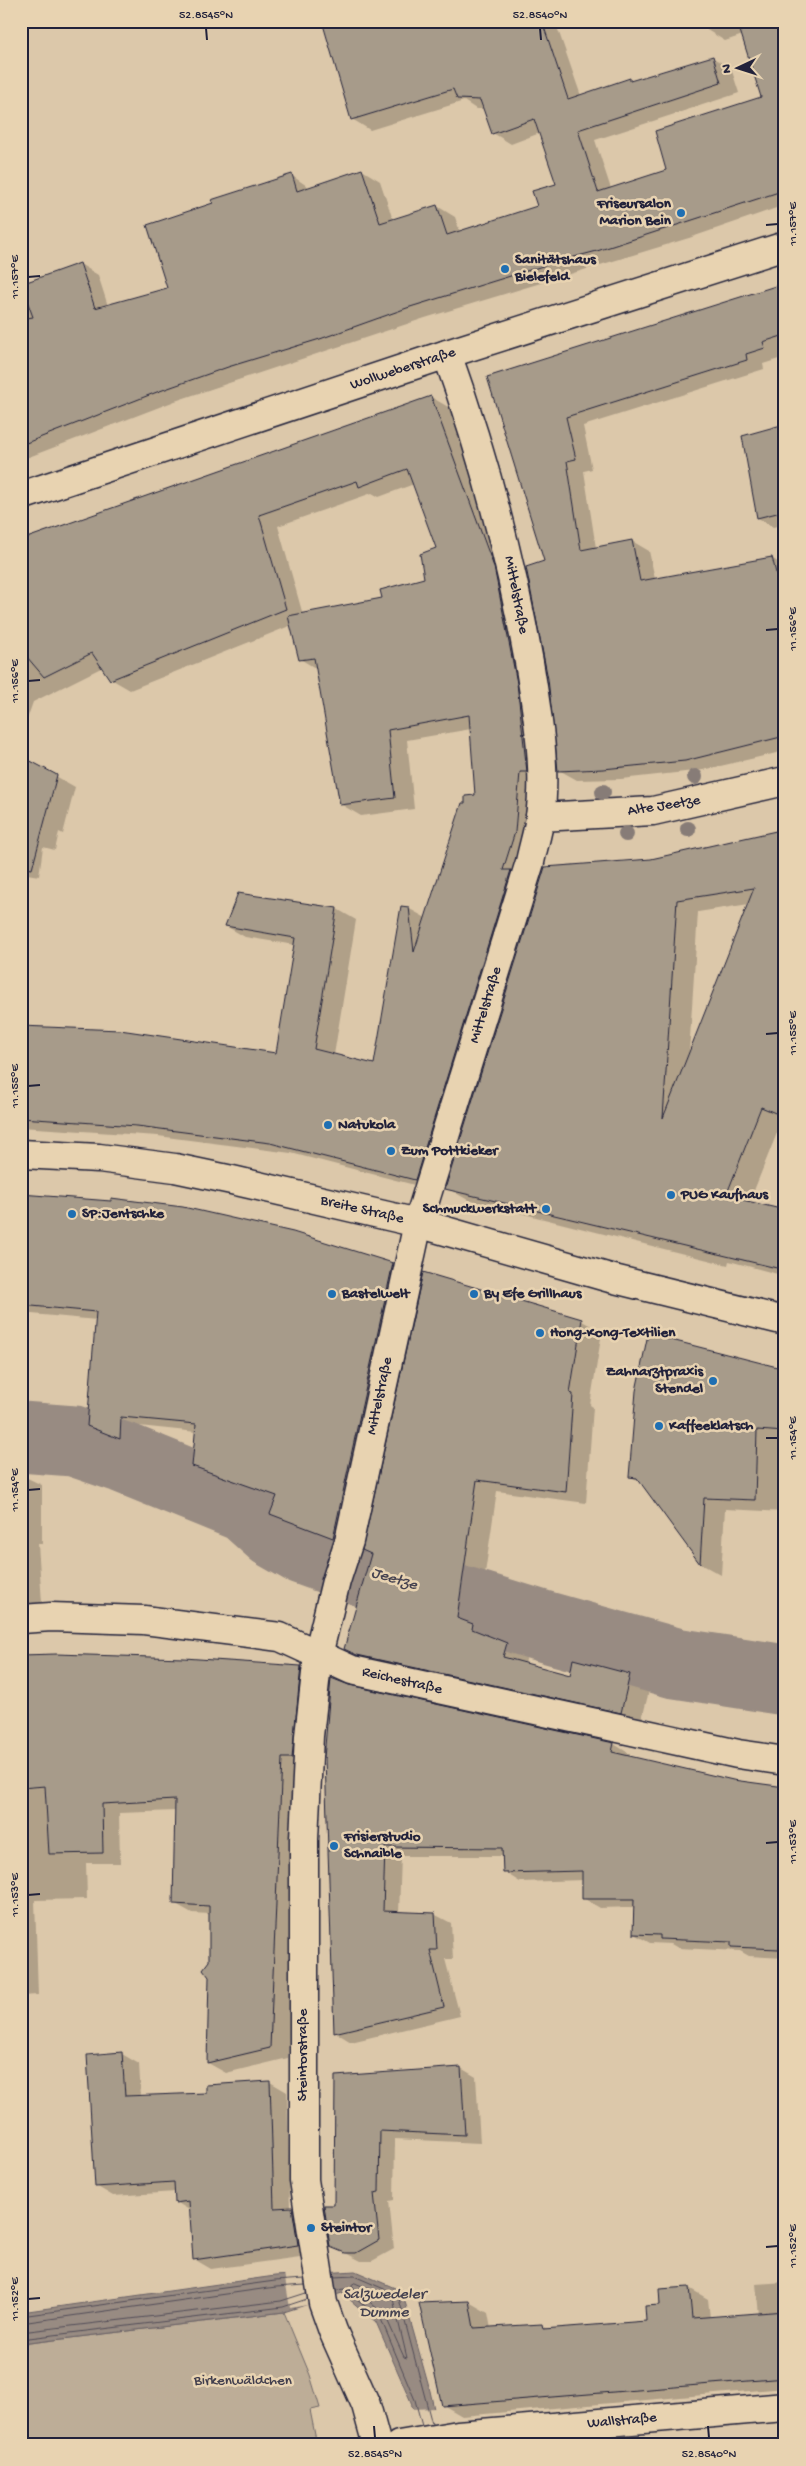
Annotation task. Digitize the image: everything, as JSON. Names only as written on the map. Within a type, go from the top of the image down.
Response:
[{"type":"street","name":"Wollweberstraße","points":[[21,496],[447,354],[785,246]]},
{"type":"street","name":"Mittelstraße","points":[[318,1655],[348,1541],[418,1223],[530,862],[540,816],[542,776],[538,721],[520,614],[490,481],[447,354]]},
{"type":"street","name":"Alte Jeetze","points":[[540,816],[653,811],[785,781]]},
{"type":"street","name":"Breite Straße","points":[[21,1154],[99,1158],[175,1168],[418,1223],[610,1278],[785,1321]]},
{"type":"street","name":"Reichestraße","points":[[21,1619],[50,1617],[144,1620],[280,1637],[352,1670],[670,1740],[738,1754],[785,1761]]},
{"type":"street","name":"Steintorstraße","points":[[318,1655],[309,1736],[304,1839],[304,2180],[314,2255],[323,2302],[366,2406],[377,2445]]},
{"type":"street","name":"Wallstraße","points":[[408,2443],[458,2435],[785,2407]]},
{"type":"green space","name":"Birkenwäldchen","points":[[284,2312],[310,2375],[320,2408],[310,2410],[317,2445],[21,2445],[21,2344]]},
{"type":"water","name":"Salzwedeler Dumme","points":[[355,2271],[402,2291],[430,2391],[442,2445],[421,2445],[411,2402],[376,2322],[342,2293],[284,2312],[21,2344],[21,2312],[275,2276]]},
{"type":"pier","points":[[333,2270],[338,2297],[319,2303],[290,2308],[284,2273]]},
{"type":"pier","points":[[436,2408],[444,2445],[418,2445],[410,2409]]},
{"type":"building","points":[[322,21],[542,21],[568,99],[630,78],[630,81],[713,56],[721,83],[578,130],[598,192],[666,170],[655,131],[761,97],[737,21],[785,21],[785,190],[597,251],[407,308],[320,339],[228,367],[157,392],[21,445],[21,319],[33,317],[21,284],[80,263],[95,308],[167,288],[147,225],[213,203],[211,200],[292,174],[297,191],[362,169],[380,223],[437,205],[447,235],[537,206],[532,191],[556,184],[534,119],[492,134],[480,100],[457,99],[453,89],[351,120]]},
{"type":"building","points":[[785,283],[785,335],[763,342],[765,348],[746,354],[747,360],[566,417],[576,459],[567,461],[581,550],[632,540],[640,581],[772,557],[785,609],[785,736],[685,761],[603,769],[558,771],[548,679],[526,567],[544,561],[487,377]]},
{"type":"building","points":[[431,396],[494,567],[517,683],[527,772],[520,772],[515,832],[503,870],[511,870],[415,1180],[270,1143],[137,1126],[21,1118],[21,1026],[120,1030],[276,1053],[295,938],[225,926],[238,893],[337,908],[314,1049],[374,1064],[401,906],[409,907],[414,952],[462,803],[465,803],[465,796],[475,795],[469,715],[388,730],[395,798],[340,805],[314,658],[299,660],[288,616],[382,598],[380,590],[424,578],[420,554],[436,548],[407,469],[359,487],[357,481],[259,515],[286,609],[110,680],[92,653],[44,677],[21,650],[21,540]]},
{"type":"building","points":[[785,424],[785,511],[757,518],[742,436]]},
{"type":"building","points":[[21,756],[57,775],[32,869],[21,867]]},
{"type":"building","points":[[783,815],[785,815],[785,1117],[761,1107],[726,1196],[785,1210],[785,1270],[445,1189],[545,867],[651,859],[776,831]],"holes":[[[754,888],[663,1118],[677,900]]]},
{"type":"building","points":[[21,1194],[111,1201],[111,1198],[183,1207],[293,1232],[393,1263],[333,1538],[270,1514],[277,1496],[192,1466],[196,1424],[121,1417],[120,1439],[87,1426],[96,1312],[21,1305]]},
{"type":"building","points":[[423,1272],[582,1319],[570,1393],[573,1394],[566,1492],[477,1480],[457,1618],[473,1624],[472,1629],[507,1643],[503,1657],[570,1675],[573,1659],[630,1674],[621,1713],[357,1655],[344,1649],[371,1554],[362,1550]]},
{"type":"building","points":[[648,1334],[785,1369],[785,1432],[757,1430],[755,1500],[704,1498],[700,1564],[637,1478],[629,1477],[636,1391]]},
{"type":"building","points":[[56,1654],[184,1658],[301,1666],[292,1758],[282,1758],[270,2048],[207,2063],[209,1977],[203,1969],[209,1961],[209,1906],[173,1904],[175,1800],[102,1804],[103,1853],[49,1854],[45,1786],[21,1788],[21,1655]]},
{"type":"building","points":[[331,1678],[349,1685],[614,1743],[612,1752],[733,1780],[785,1787],[779,1949],[731,1947],[731,1942],[660,1939],[660,1935],[633,1934],[634,1899],[582,1899],[582,1871],[503,1873],[502,1848],[385,1847],[383,1911],[435,1913],[437,1950],[430,1950],[444,2007],[334,2033],[324,1758]]},
{"type":"building","points":[[122,2052],[125,2096],[206,2093],[206,2085],[270,2081],[274,2208],[292,2207],[298,2245],[193,2260],[189,2201],[175,2203],[174,2182],[95,2187],[87,2055]]},
{"type":"building","points":[[461,2067],[465,2135],[380,2131],[379,2192],[374,2193],[379,2240],[356,2253],[345,2253],[330,2247],[324,2205],[334,2205],[335,2076]]},
{"type":"building","points":[[689,2287],[692,2318],[785,2311],[785,2378],[442,2406],[419,2303],[469,2301],[474,2328],[542,2324],[543,2329],[646,2321],[645,2306],[660,2305],[659,2289]]},
{"type":"waterway","name":"Jeetze","points":[[21,1437],[74,1441],[124,1458],[245,1507],[274,1533],[302,1549],[369,1573],[539,1625],[675,1663],[785,1680]]},
{"type":"place","name":"Friseursalon Marion Bein","points":[[681,213]]},
{"type":"place","name":"Sanitätshaus Bielefeld","points":[[505,269]]},
{"type":"place","name":"Natukola","points":[[328,1125]]},
{"type":"place","name":"Zum Pottkieker","points":[[391,1151]]},
{"type":"place","name":"PUG Kaufhaus","points":[[671,1195]]},
{"type":"place","name":"Schmuckwerkstatt","points":[[546,1209]]},
{"type":"place","name":"SP:Jentschke","points":[[72,1214]]},
{"type":"place","name":"Bastelwelt","points":[[332,1294]]},
{"type":"place","name":"By Efe Grillhaus","points":[[474,1294]]},
{"type":"place","name":"Hong-Kong-Textilien","points":[[540,1333]]},
{"type":"place","name":"Zahnarztpraxis Stendel","points":[[713,1381]]},
{"type":"place","name":"Kaffeeklatsch","points":[[659,1426]]},
{"type":"place","name":"Frisierstudio Schnaible","points":[[334,1846]]},
{"type":"place","name":"Steintor","points":[[311,2228]]}]
